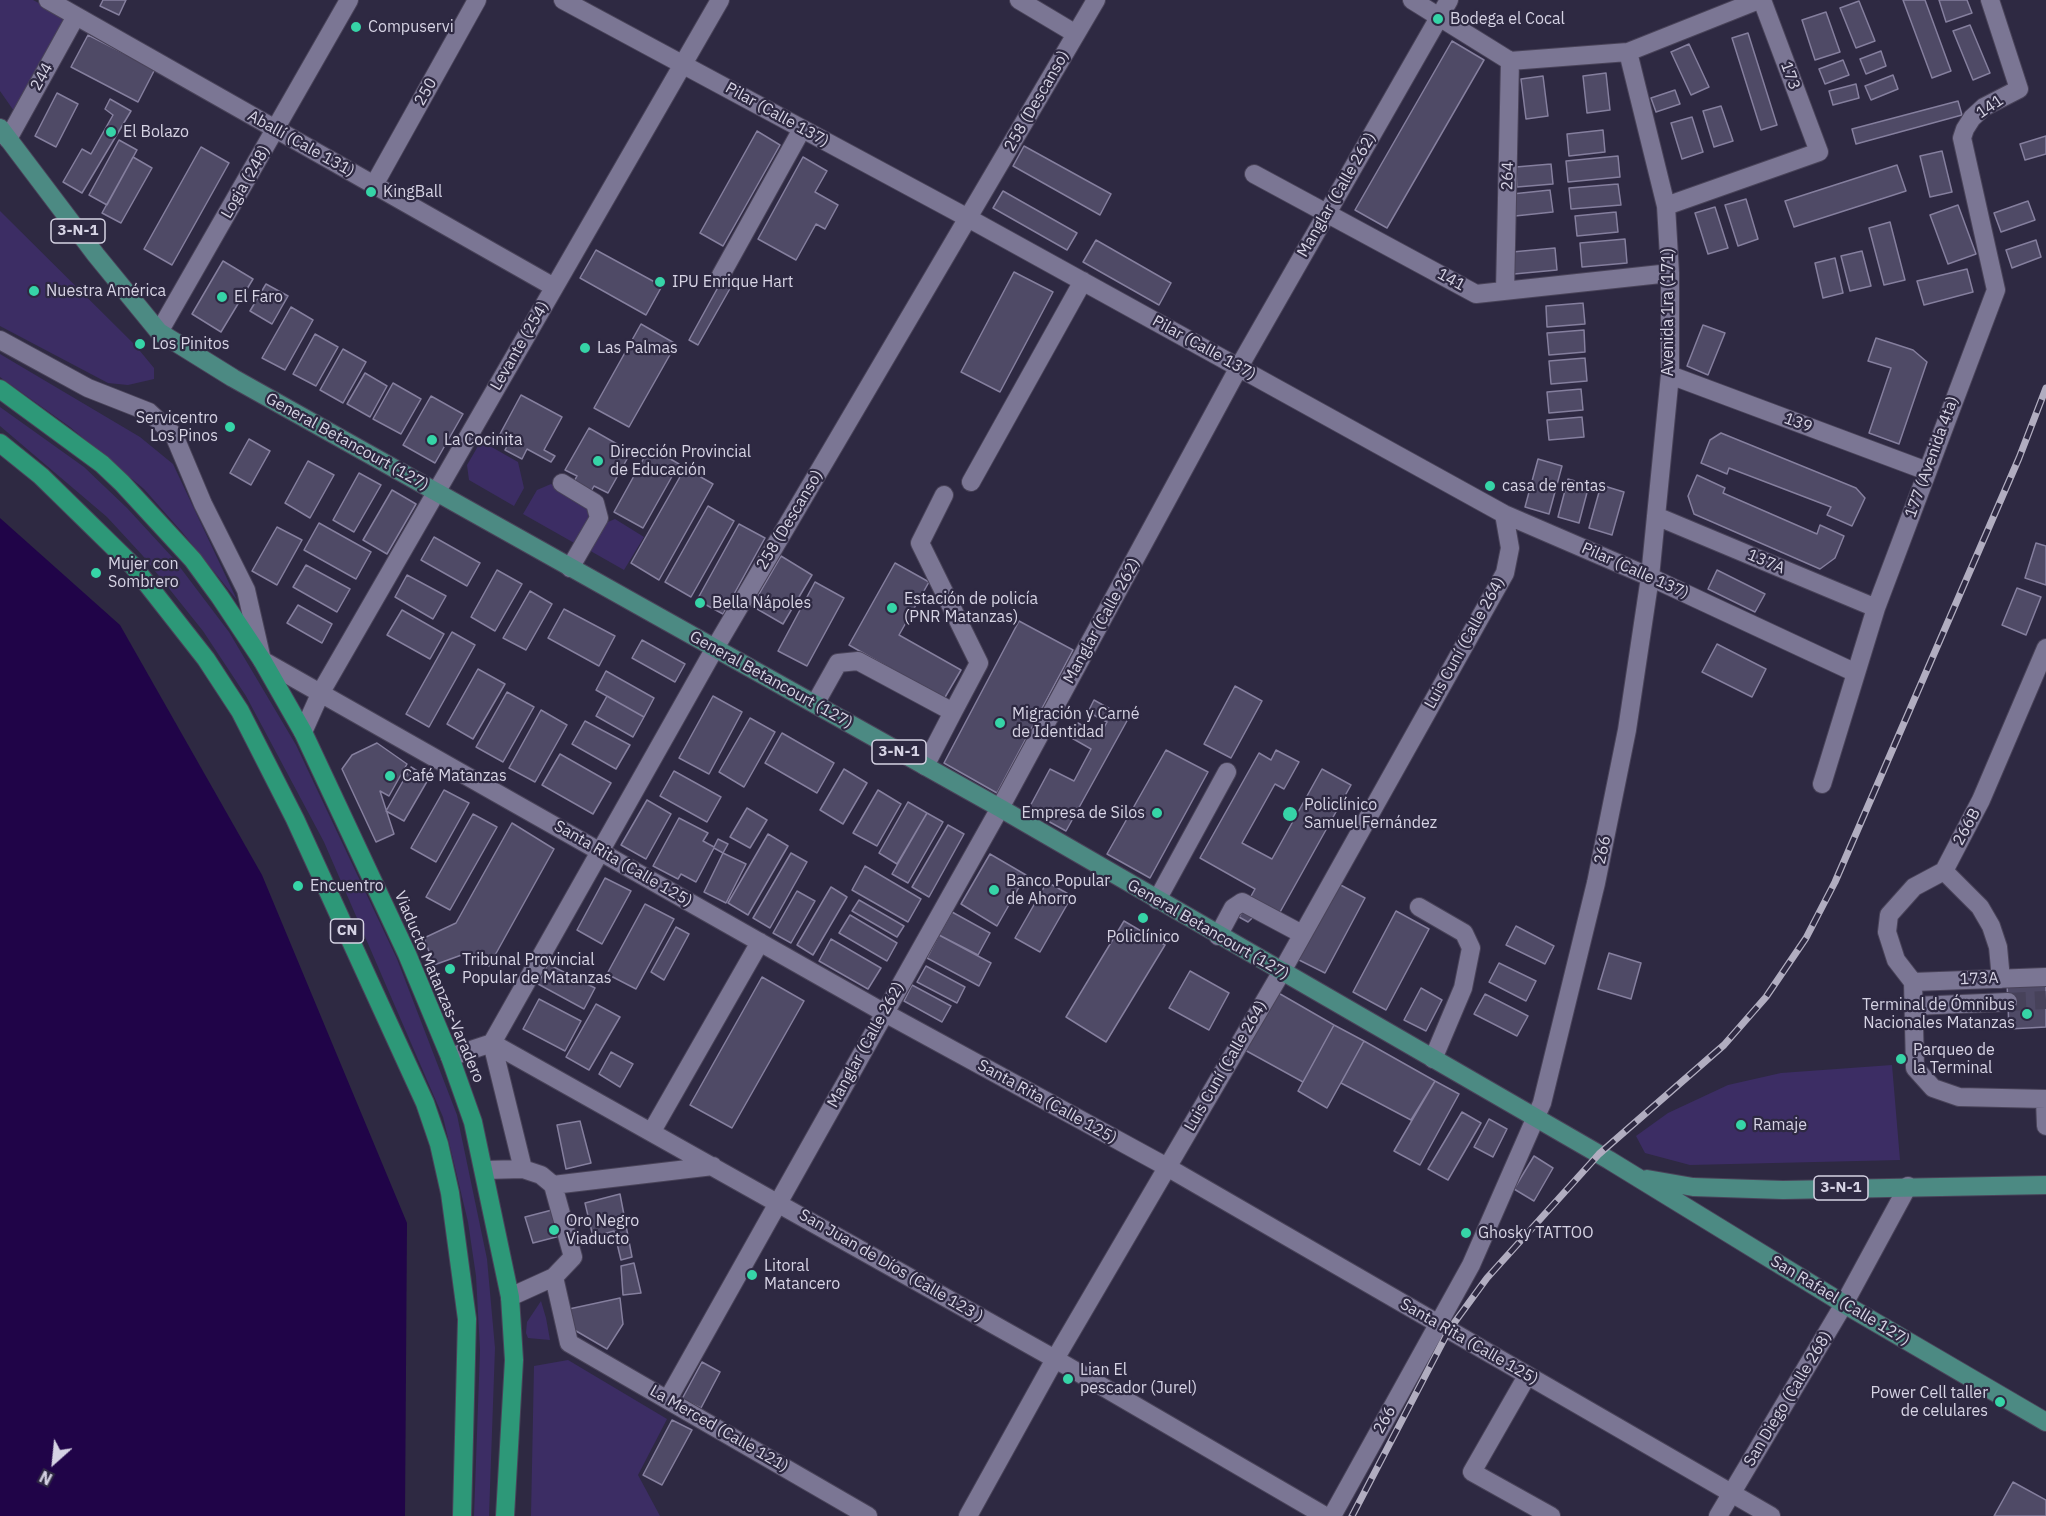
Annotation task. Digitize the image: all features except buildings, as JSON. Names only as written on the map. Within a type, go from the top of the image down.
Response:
[{"type":"highway","name":"Viaducto Matanzas-Varadero","points":[[0,389],[102,464],[142,502],[193,560],[262,660],[303,732],[407,954],[450,1057],[473,1122],[510,1297],[513,1360],[505,1516]]},
{"type":"highway","name":"CN","points":[[0,443],[41,476],[134,566],[206,659],[240,711],[295,819],[425,1103],[439,1144],[450,1193],[467,1319],[462,1516]]},
{"type":"main road","name":"General Betancourt (127)","points":[[4,133],[96,255],[159,332],[233,378],[1000,808],[1636,1177]]},
{"type":"main road","name":"3-N-1","points":[[1636,1177],[1693,1187],[1783,1190],[2046,1185]]},
{"type":"main road","name":"San Rafael (Calle 127)","points":[[1636,1177],[1844,1304],[2046,1422]]},
{"type":"street","name":"Aballí (Cale 131)","points":[[48,0],[554,287]]},
{"type":"street","name":"Logia (248)","points":[[159,332],[349,0]]},
{"type":"street","name":"250","points":[[375,185],[477,0]]},
{"type":"street","name":"Pilar (Calle 137)","points":[[563,0],[684,63],[968,218],[1504,514],[1650,577],[1856,673]]},
{"type":"street","name":"Levante (254)","points":[[303,732],[321,692],[720,0]]},
{"type":"street","points":[[1019,0],[1076,34]]},
{"type":"street","name":"258 (Descanso)","points":[[492,1043],[602,852],[715,648],[1096,0]]},
{"type":"street","points":[[1412,0],[1510,61],[1628,52],[1761,0]]},
{"type":"street","name":"Manglar (Calle 262)","points":[[668,1399],[779,1203],[883,1012],[1000,808],[1239,367],[1449,0]]},
{"type":"street","name":"173","points":[[1666,206],[1819,152],[1761,0]]},
{"type":"street","name":"141","points":[[1965,129],[1984,107],[2019,89],[1990,0]]},
{"type":"street","name":"244","points":[[4,133],[76,16]]},
{"type":"street","name":"Avenida 1ra (171)","points":[[1628,52],[1666,206],[1670,273],[1670,375],[1650,577]]},
{"type":"street","name":"264","points":[[1506,291],[1510,61]]},
{"type":"street","points":[[721,275],[802,129]]},
{"type":"street","name":"177 (Avenida 4ta)","points":[[1822,784],[1875,608],[1996,290],[1964,149],[1965,129]]},
{"type":"street","name":"141","points":[[1254,174],[1476,294],[1670,273]]},
{"type":"street","points":[[971,482],[1083,281]]},
{"type":"street","points":[[0,340],[88,388],[149,412],[174,435],[203,504],[246,590],[262,660]]},
{"type":"street","name":"139","points":[[1670,375],[1927,471]]},
{"type":"street","points":[[562,483],[596,503],[598,518],[570,568]]},
{"type":"street","points":[[925,766],[979,663],[920,543],[944,495]]},
{"type":"street","name":"Luis Cuní (Calle 264)","points":[[968,1516],[1055,1359],[1281,972],[1505,573],[1510,548],[1504,514]]},
{"type":"street","name":"137A","points":[[1656,516],[1875,608]]},
{"type":"street","name":"266","points":[[1332,1516],[1471,1264],[1547,1089],[1596,883],[1627,730],[1650,577]]},
{"type":"street","name":"266B","points":[[1944,870],[1981,800],[2046,648]]},
{"type":"street","name":"Santa Rita (Calle 125)","points":[[262,660],[883,1012],[1167,1167],[1771,1516]]},
{"type":"street","points":[[815,704],[838,663],[858,661],[953,712]]},
{"type":"street","points":[[1157,900],[1227,772]]},
{"type":"street","points":[[2001,978],[1998,947],[1991,926],[1980,907],[1944,870],[1914,887],[1889,915],[1887,932],[1896,960],[1913,982],[1915,1068],[1933,1088],[1959,1097],[2045,1100],[2046,1126]]},
{"type":"street","points":[[1218,936],[1233,908],[1242,902],[1302,934]]},
{"type":"street","points":[[1419,906],[1464,933],[1471,948],[1463,988],[1433,1059]]},
{"type":"street","points":[[652,1131],[760,942]]},
{"type":"street","name":"173A","points":[[1913,982],[2046,976]]},
{"type":"street","points":[[1914,1006],[2007,1002]]},
{"type":"street","points":[[450,1057],[492,1043],[523,1169]]},
{"type":"street","name":"San Juan de Díos (Calle 123 )","points":[[492,1043],[1055,1359],[1325,1516]]},
{"type":"street","points":[[553,1185],[713,1166]]},
{"type":"street","points":[[484,1170],[523,1169],[540,1175],[553,1185],[573,1257],[554,1277],[510,1297]]},
{"type":"street","name":"San Diego (Calle 268)","points":[[1718,1516],[1844,1304],[1908,1186]]},
{"type":"street","name":"La Merced (Calle 121)","points":[[554,1277],[569,1343],[868,1516]]},
{"type":"street","points":[[1527,1376],[1472,1472],[1551,1516]]},
{"type":"shaded area","points":[[0,0],[33,0],[65,17],[14,111],[0,91]]},
{"type":"shaded area","points":[[0,211],[135,345],[154,368],[154,379],[128,385],[108,383],[0,326]]},
{"type":"shaded area","points":[[0,354],[140,437],[173,464],[237,600],[144,489],[70,427],[0,377]]},
{"type":"shaded area","points":[[0,407],[84,467],[127,508],[173,558],[229,632],[296,745],[397,959],[457,1115],[487,1259],[495,1348],[489,1516],[474,1516],[480,1350],[476,1276],[468,1222],[443,1117],[324,842],[246,696],[203,631],[143,556],[107,517],[0,426]]},
{"type":"shaded area","points":[[481,441],[518,462],[524,488],[514,506],[469,480],[467,465]]},
{"type":"shaded area","points":[[551,484],[588,505],[590,519],[576,544],[523,514],[537,490]]},
{"type":"shaded area","points":[[0,518],[120,625],[262,875],[407,1223],[405,1516],[0,1516]]},
{"type":"shaded area","points":[[615,519],[644,537],[624,570],[587,549],[601,525]]},
{"type":"shaded area","points":[[1892,1065],[1900,1160],[1690,1165],[1645,1153],[1636,1136],[1668,1113],[1728,1085],[1781,1073]]},
{"type":"shaded area","points":[[541,1301],[550,1340],[528,1338],[526,1333],[527,1322]]},
{"type":"shaded area","points":[[568,1360],[667,1419],[638,1475],[660,1516],[531,1516],[534,1366]]},
{"type":"tunnel","points":[[2008,1002],[2046,1000]]},
{"type":"railway","points":[[1352,1516],[1449,1330],[1487,1278],[1599,1154],[1724,1045],[1766,997],[1806,938],[1835,882],[2019,458],[2046,388]]},
{"type":"place","name":"Bodega el Cocal","points":[[1438,19]]},
{"type":"place","name":"Compuservi","points":[[356,27]]},
{"type":"place","name":"El Bolazo","points":[[111,132]]},
{"type":"place","name":"KingBall","points":[[371,192]]},
{"type":"place","name":"IPU Enrique Hart","points":[[660,282]]},
{"type":"place","name":"Nuestra América","points":[[34,291]]},
{"type":"place","name":"El Faro","points":[[222,297]]},
{"type":"place","name":"Los Pinitos","points":[[140,344]]},
{"type":"place","name":"Las Palmas","points":[[585,348]]},
{"type":"place","name":"Servicentro Los Pinos","points":[[230,427]]},
{"type":"place","name":"La Cocinita","points":[[432,440]]},
{"type":"place","name":"Dirección Provincial de Educación","points":[[598,461]]},
{"type":"place","name":"casa de rentas","points":[[1490,486]]},
{"type":"place","name":"Mujer con Sombrero","points":[[96,573]]},
{"type":"place","name":"Bella Nápoles","points":[[700,603]]},
{"type":"place","name":"Estación de policía (PNR Matanzas)","points":[[892,608]]},
{"type":"place","name":"Migración y Carné de Identidad","points":[[1000,723]]},
{"type":"place","name":"Café Matanzas","points":[[390,776]]},
{"type":"place","name":"Empresa de Silos","points":[[1157,813]]},
{"type":"place","name":"Policlínico Samuel Fernández","points":[[1290,814]]},
{"type":"place","name":"Encuentro","points":[[298,886]]},
{"type":"place","name":"Banco Popular de Ahorro","points":[[994,890]]},
{"type":"place","name":"Policlínico","points":[[1143,918]]},
{"type":"place","name":"Tribunal Provincial Popular de Matanzas","points":[[450,969]]},
{"type":"place","name":"Terminal de Ómnibus Nacionales Matanzas","points":[[2027,1014]]},
{"type":"place","name":"Parqueo de la Terminal","points":[[1901,1059]]},
{"type":"place","name":"Ramaje","points":[[1741,1125]]},
{"type":"place","name":"Oro Negro Viaducto","points":[[554,1230]]},
{"type":"place","name":"Ghosky TATTOO","points":[[1466,1233]]},
{"type":"place","name":"Litoral Matancero","points":[[752,1275]]},
{"type":"place","name":"Lian El pescador (Jurel)","points":[[1068,1379]]},
{"type":"place","name":"Power Cell taller de celulares","points":[[2000,1402]]}]
